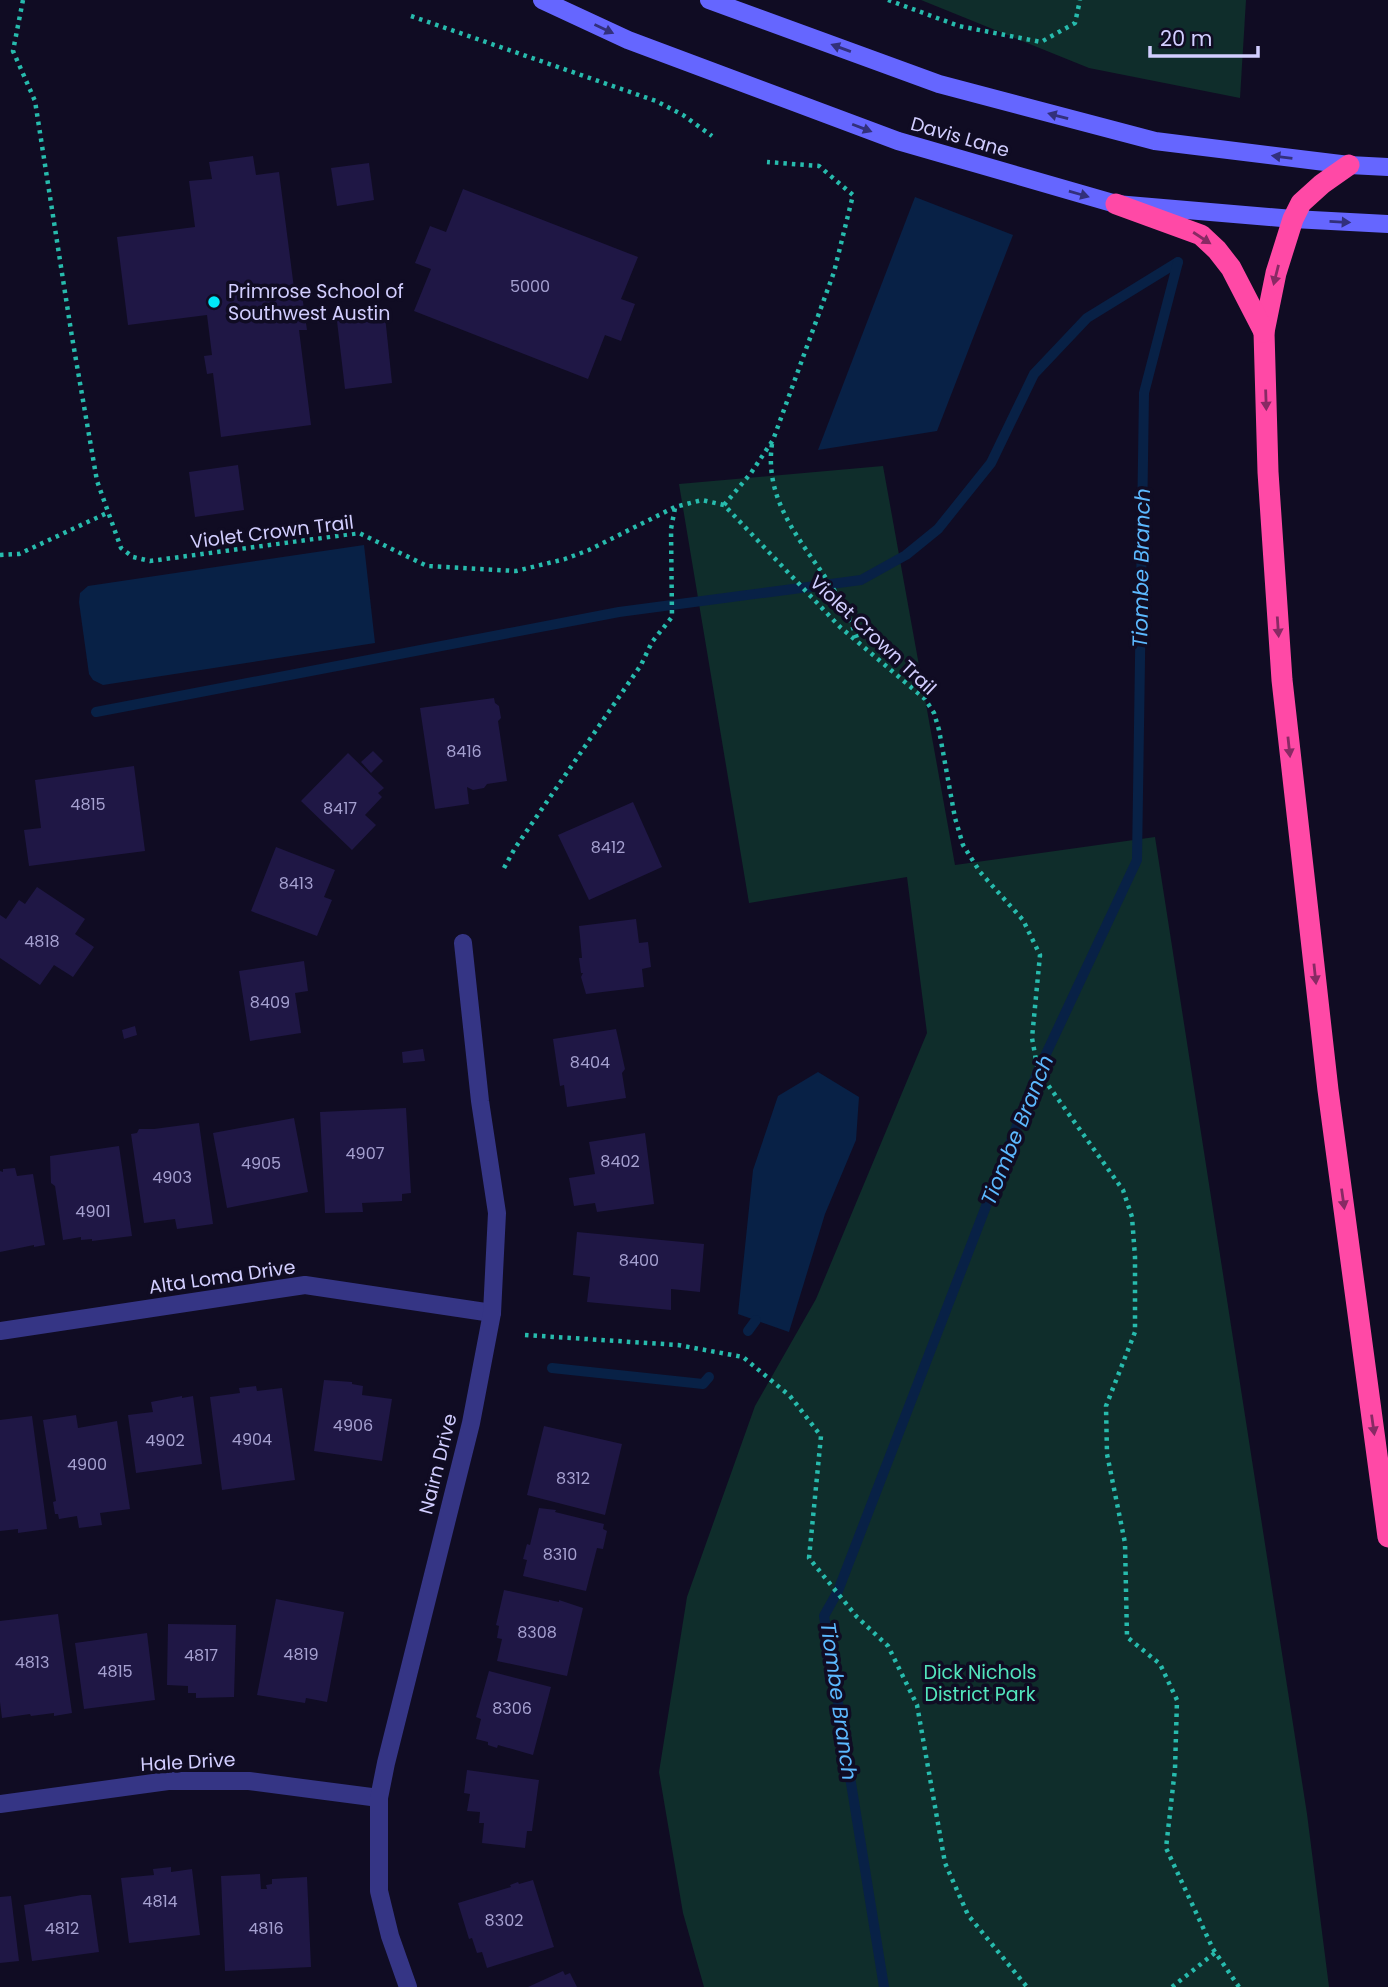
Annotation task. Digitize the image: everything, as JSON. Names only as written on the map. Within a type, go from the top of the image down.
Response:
[{"type":"highway","points":[[1349,166],[1322,184],[1301,203],[1293,219],[1276,273],[1264,332],[1268,472],[1282,680],[1328,1090],[1388,1537]]},
{"type":"highway","points":[[1116,204],[1201,235],[1231,268],[1264,332]]},
{"type":"main road","name":"Davis Lane","points":[[542,0],[628,40],[898,141],[1116,204],[1388,224]]},
{"type":"main road","points":[[709,0],[939,84],[1155,141],[1349,166],[1388,167]]},
{"type":"street","name":"Nairn Drive","points":[[408,1987],[390,1936],[379,1891],[379,1798],[471,1423],[492,1313],[497,1213],[480,1101],[463,943]]},
{"type":"street","name":"Alta Loma Drive","points":[[0,1331],[305,1285],[492,1313]]},
{"type":"street","name":"Hale Drive","points":[[0,1804],[167,1781],[249,1781],[379,1798]]},
{"type":"path","name":"Violet Crown Trail","points":[[23,0],[13,51],[35,101],[97,481],[121,548],[133,557],[150,561],[359,533],[427,566],[516,571],[589,550],[675,507],[702,500],[724,505],[823,610],[910,684],[934,713],[955,818],[964,845],[980,872],[1023,920],[1040,955],[1032,1038],[1038,1071],[1123,1190],[1132,1217],[1135,1332],[1106,1406],[1107,1454],[1125,1542],[1127,1637],[1160,1664],[1177,1700],[1175,1769],[1166,1848],[1216,1952],[1239,1987]]},
{"type":"path","points":[[888,0],[959,26],[1041,42],[1075,23],[1080,0]]},
{"type":"path","points":[[411,16],[656,101],[683,115],[712,136]]},
{"type":"path","points":[[767,162],[819,166],[853,195],[834,272],[773,440],[769,463],[774,490],[799,542],[839,599],[860,643]]},
{"type":"path","points":[[724,505],[751,473],[773,440]]},
{"type":"path","points":[[505,868],[514,848],[640,665],[652,642],[672,618],[671,529],[675,507]]},
{"type":"path","points":[[0,555],[19,554],[107,513]]},
{"type":"path","points":[[525,1335],[677,1345],[743,1357],[790,1396],[821,1436],[809,1558],[857,1617],[887,1646],[917,1705],[945,1863],[968,1915],[1027,1987]]},
{"type":"path","points":[[1172,1987],[1216,1952]]},
{"type":"green space","points":[[921,0],[1246,0],[1240,98],[1089,68]]},
{"type":"green space","name":"Dick Nichols District Park","points":[[883,466],[955,865],[1155,837],[1307,1814],[1329,1987],[704,1987],[683,1913],[659,1772],[687,1597],[755,1406],[816,1299],[927,1033],[907,877],[749,903],[679,484]]},
{"type":"water","points":[[915,197],[1013,235],[937,431],[818,450]]},
{"type":"water","points":[[364,545],[375,643],[103,685],[93,680],[89,674],[79,602],[80,593],[88,586]]},
{"type":"water","points":[[818,1072],[859,1097],[856,1140],[825,1214],[789,1332],[738,1314],[753,1170],[778,1096]]},
{"type":"building","name":"Primrose School of Southwest Austin","points":[[253,156],[256,175],[279,172],[294,288],[301,288],[307,330],[299,330],[311,425],[221,437],[213,373],[207,374],[204,356],[212,355],[207,315],[128,325],[117,237],[195,227],[189,181],[212,179],[209,162]]},
{"type":"building","points":[[369,163],[374,200],[337,206],[331,168]]},
{"type":"building","points":[[463,189],[638,257],[621,299],[635,304],[621,341],[605,335],[588,379],[414,311],[431,269],[415,263],[430,226],[446,232]]},
{"type":"building","points":[[385,316],[392,383],[345,389],[337,321]]},
{"type":"building","points":[[238,465],[244,510],[195,517],[189,472]]},
{"type":"building","points":[[494,698],[501,718],[498,721],[507,781],[487,784],[484,788],[473,790],[467,787],[469,804],[435,809],[420,708]]},
{"type":"building","points":[[373,751],[383,761],[371,773],[361,762]]},
{"type":"building","points":[[348,753],[384,788],[378,793],[382,797],[365,815],[376,825],[352,850],[301,801]]},
{"type":"building","points":[[134,766],[145,851],[29,866],[24,830],[41,828],[35,780]]},
{"type":"building","points":[[633,802],[662,867],[589,900],[558,835]]},
{"type":"building","points":[[276,847],[335,870],[324,897],[332,900],[317,936],[251,911]]},
{"type":"building","points":[[37,887],[85,919],[75,934],[94,947],[73,977],[54,965],[40,985],[0,958],[0,915],[6,919],[19,900],[25,904]]},
{"type":"building","points":[[636,919],[639,943],[648,942],[651,967],[642,969],[644,987],[586,994],[579,958],[582,958],[579,926]]},
{"type":"building","points":[[304,961],[308,991],[295,993],[301,1033],[250,1041],[239,971]]},
{"type":"building","points":[[135,1026],[137,1035],[124,1039],[122,1030]]},
{"type":"building","points":[[616,1029],[625,1069],[622,1073],[626,1098],[567,1107],[564,1085],[560,1086],[553,1039]]},
{"type":"building","points":[[423,1049],[425,1061],[403,1063],[402,1052]]},
{"type":"building","points":[[406,1108],[411,1193],[402,1194],[402,1201],[362,1203],[363,1212],[325,1213],[320,1112]]},
{"type":"building","points":[[294,1118],[308,1192],[227,1208],[213,1133]]},
{"type":"building","points":[[199,1123],[213,1224],[177,1229],[175,1219],[144,1223],[131,1134],[137,1133],[139,1129]]},
{"type":"building","points":[[645,1133],[654,1204],[597,1212],[595,1203],[574,1206],[569,1178],[595,1174],[589,1142]]},
{"type":"building","points":[[119,1146],[132,1236],[92,1241],[81,1240],[81,1237],[63,1240],[55,1186],[51,1183],[50,1156]]},
{"type":"building","points":[[15,1168],[17,1176],[33,1174],[45,1245],[0,1252],[0,1171]]},
{"type":"building","points":[[577,1232],[704,1244],[700,1292],[671,1289],[671,1310],[587,1302],[590,1277],[573,1275]]},
{"type":"building","points":[[324,1380],[352,1382],[363,1386],[362,1395],[392,1399],[382,1461],[314,1451]]},
{"type":"building","points":[[256,1386],[257,1391],[282,1388],[295,1480],[222,1490],[210,1397],[240,1393],[239,1388]]},
{"type":"building","points":[[193,1396],[202,1464],[136,1473],[128,1415],[153,1412],[151,1402]]},
{"type":"building","points":[[76,1415],[78,1428],[117,1421],[130,1509],[100,1513],[102,1525],[79,1528],[77,1516],[59,1519],[58,1514],[55,1514],[53,1502],[56,1501],[43,1420]]},
{"type":"building","points":[[32,1416],[47,1529],[18,1533],[18,1529],[0,1531],[0,1420]]},
{"type":"building","points":[[544,1426],[622,1444],[605,1515],[527,1495]]},
{"type":"building","points":[[539,1508],[556,1510],[555,1512],[604,1524],[603,1529],[607,1531],[603,1549],[597,1548],[586,1591],[523,1576],[527,1560],[523,1559],[527,1544],[530,1545]]},
{"type":"building","points":[[504,1590],[559,1600],[583,1608],[567,1676],[497,1661],[502,1639],[497,1638],[499,1626],[496,1625]]},
{"type":"building","points":[[276,1599],[344,1612],[327,1702],[306,1698],[305,1703],[257,1695]]},
{"type":"building","points":[[58,1614],[72,1713],[2,1718],[0,1621]]},
{"type":"building","points":[[168,1624],[236,1625],[234,1697],[196,1698],[196,1693],[188,1693],[188,1686],[167,1685]]},
{"type":"building","points":[[147,1633],[155,1700],[84,1709],[75,1643]]},
{"type":"building","points":[[489,1671],[551,1687],[533,1755],[498,1745],[497,1748],[476,1739],[481,1719],[476,1717]]},
{"type":"building","points":[[467,1770],[539,1780],[532,1831],[527,1831],[525,1848],[482,1843],[484,1823],[479,1823],[480,1812],[467,1811],[470,1794],[464,1793]]},
{"type":"building","points":[[171,1867],[171,1872],[192,1869],[200,1935],[129,1943],[121,1878],[154,1875],[153,1869]]},
{"type":"building","points":[[260,1874],[261,1889],[267,1889],[266,1885],[272,1884],[272,1879],[307,1877],[311,1967],[225,1971],[221,1876]]},
{"type":"building","points":[[533,1880],[554,1947],[487,1968],[482,1952],[477,1953],[472,1938],[469,1939],[458,1903],[511,1887],[510,1885],[518,1882],[519,1884]]},
{"type":"building","points":[[91,1895],[99,1952],[32,1961],[24,1905]]},
{"type":"building","points":[[11,1896],[19,1961],[0,1963],[0,1897]]},
{"type":"building","points":[[563,1971],[565,1975],[570,1973],[577,1987],[528,1987]]},
{"type":"waterway","points":[[96,712],[619,612],[861,580],[906,555],[938,529],[991,463],[1034,374],[1087,318],[1178,262]]},
{"type":"waterway","name":"Tiombe Branch","points":[[884,1987],[824,1616],[838,1591],[1038,1071],[1137,860],[1144,393],[1178,262]]},
{"type":"waterway","points":[[748,1331],[756,1320]]},
{"type":"waterway","points":[[552,1368],[703,1384],[709,1377]]},
{"type":"place","name":"Primrose School of Southwest Austin","points":[[214,302]]}]
